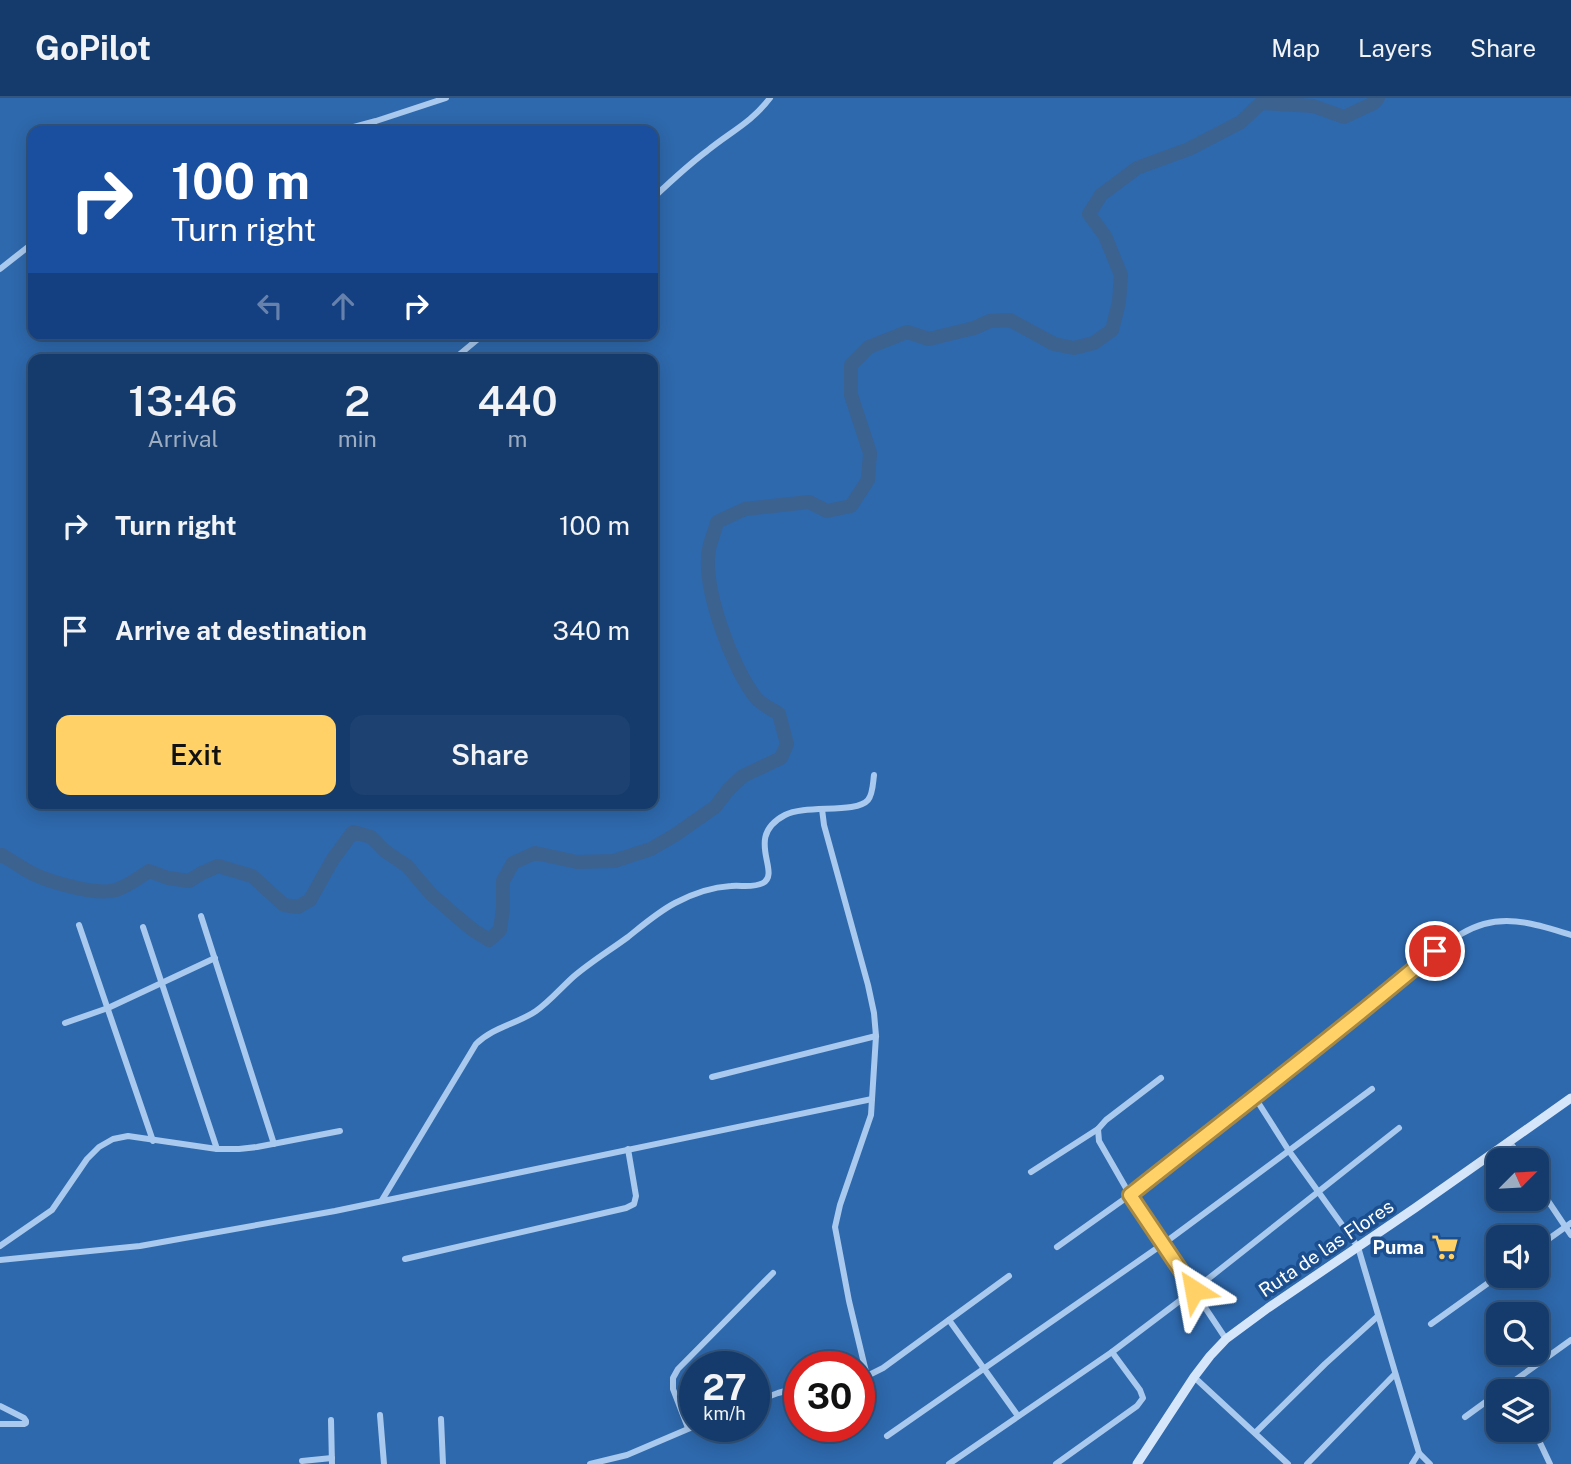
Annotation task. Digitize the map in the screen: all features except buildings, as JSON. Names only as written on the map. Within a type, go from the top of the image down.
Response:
[{"type":"main road","name":"Ruta de las Flores","points":[[1137,1464],[1194,1377],[1226,1339],[1571,1098]]},
{"type":"street","points":[[358,126],[446,98]]},
{"type":"street","points":[[658,193],[708,149],[745,125],[770,98]]},
{"type":"street","points":[[0,269],[28,247]]},
{"type":"street","points":[[460,354],[477,340]]},
{"type":"street","points":[[382,1201],[476,1044],[485,1035],[539,1009],[573,976],[674,903],[697,893],[766,882],[769,869],[763,843],[775,821],[802,810],[855,807],[867,802],[874,775]]},
{"type":"street","points":[[822,809],[824,825],[868,985],[876,1036],[870,1115],[835,1227],[861,1351]]},
{"type":"street","points":[[201,916],[274,1144]]},
{"type":"street","points":[[1057,1247],[1130,1195],[1435,951],[1459,936],[1484,924],[1505,921],[1536,924],[1571,935]]},
{"type":"street","points":[[79,925],[153,1141]]},
{"type":"street","points":[[143,927],[217,1149]]},
{"type":"street","points":[[65,1023],[108,1008],[215,958]]},
{"type":"street","points":[[712,1077],[876,1036]]},
{"type":"street","points":[[1031,1172],[1098,1129],[1161,1078]]},
{"type":"street","points":[[887,1436],[1163,1244],[1372,1088]]},
{"type":"street","points":[[1254,1096],[1289,1151],[1358,1247],[1419,1453],[1430,1464]]},
{"type":"street","points":[[0,1260],[141,1246],[335,1211],[872,1099]]},
{"type":"street","points":[[948,1464],[1112,1352],[1399,1128]]},
{"type":"street","points":[[1098,1129],[1099,1141],[1130,1195],[1226,1339]]},
{"type":"street","points":[[0,1246],[52,1210],[87,1159],[99,1147],[113,1139],[128,1136],[217,1149],[239,1149],[340,1132]]},
{"type":"street","points":[[1509,1141],[1514,1148]]},
{"type":"street","points":[[405,1259],[626,1208],[634,1204],[636,1196],[628,1149]]},
{"type":"street","points":[[1549,1200],[1568,1225],[1571,1236]]},
{"type":"street","points":[[1549,1239],[1568,1225]]},
{"type":"street","points":[[696,1351],[773,1273]]},
{"type":"street","points":[[875,1372],[1009,1276]]},
{"type":"street","points":[[1431,1324],[1486,1285]]},
{"type":"street","points":[[1255,1433],[1378,1316]]},
{"type":"street","points":[[949,1320],[1017,1416]]},
{"type":"street","points":[[1517,1379],[1571,1340]]},
{"type":"street","points":[[1056,1464],[1137,1406],[1143,1398],[1112,1352]]},
{"type":"street","points":[[679,1368],[673,1378],[673,1389],[679,1401]]},
{"type":"street","points":[[1307,1464],[1395,1374]]},
{"type":"street","points":[[1194,1377],[1288,1464]]},
{"type":"street","points":[[1465,1417],[1486,1402]]},
{"type":"street","points":[[0,1406],[26,1421],[24,1424],[0,1424]]},
{"type":"street","points":[[380,1415],[384,1464]]},
{"type":"street","points":[[441,1419],[443,1464]]},
{"type":"street","points":[[302,1461],[332,1461],[331,1420]]},
{"type":"street","points":[[590,1464],[627,1455],[679,1433]]},
{"type":"street","points":[[1540,1442],[1550,1464]]},
{"type":"street","points":[[1412,1464],[1419,1453]]},
{"type":"shaded area","points":[[0,98],[1571,98],[1571,1464],[0,1464]]},
{"type":"waterway","points":[[0,856],[45,879],[96,891],[116,890],[149,871],[168,878],[189,881],[218,866],[252,876],[284,905],[298,907],[310,900],[333,859],[353,832],[371,837],[385,851],[407,866],[431,894],[455,915],[489,940],[500,930],[503,881],[513,863],[535,853],[577,862],[614,861],[651,849],[715,807],[743,776],[781,758],[787,744],[779,714],[758,700],[747,685],[721,626],[710,584],[709,549],[717,522],[745,509],[809,502],[827,511],[851,506],[868,480],[870,453],[851,395],[851,365],[869,347],[907,332],[929,339],[974,328],[990,321],[1010,320],[1054,344],[1074,348],[1094,343],[1112,330],[1119,302],[1121,275],[1105,236],[1089,214],[1101,195],[1137,168],[1189,149],[1241,122],[1261,103],[1313,106],[1344,117],[1374,103],[1378,98]]},
{"type":"place","name":"Puma","points":[[1445,1247]]},
{"type":"route","points":[[1194,1290],[1130,1195],[1435,951]]}]
